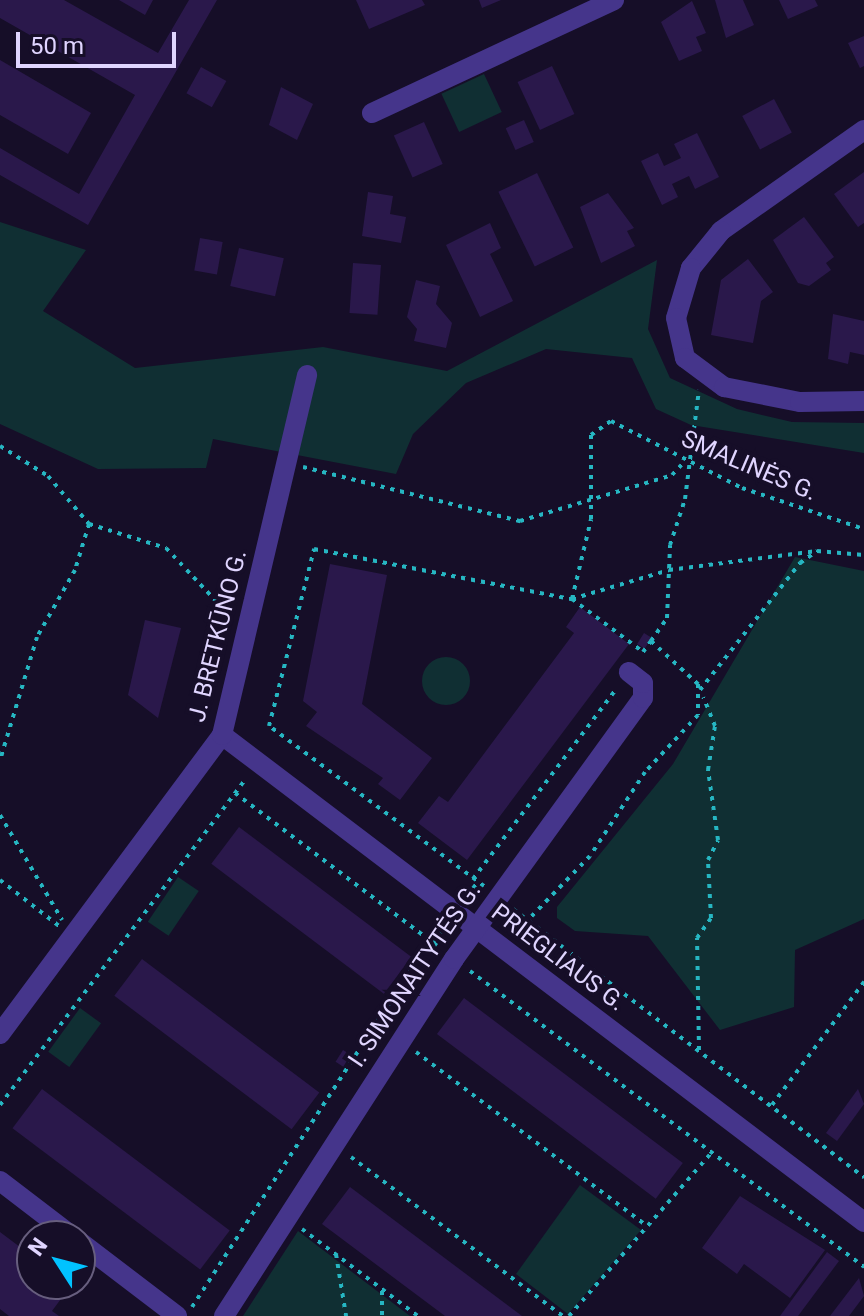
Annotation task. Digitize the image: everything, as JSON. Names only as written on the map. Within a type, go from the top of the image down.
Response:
[{"type":"street","points":[[372,113],[614,0]]},
{"type":"street","points":[[864,130],[721,231],[691,268],[676,318],[685,358],[703,377],[800,402],[864,401]]},
{"type":"street","name":"J. BRETKŪNO G.","points":[[0,1034],[222,735],[307,375]]},
{"type":"street","name":"I. SIMONAITYTĖS G.","points":[[224,1316],[454,959],[643,698],[643,683],[629,672]]},
{"type":"street","name":"PRIEGLIAUS G.","points":[[222,735],[864,1222]]},
{"type":"street","points":[[0,1181],[51,1220]]},
{"type":"street","points":[[96,1254],[177,1316]]},
{"type":"path","points":[[651,641],[667,618],[669,570],[685,499],[684,462],[703,377]]},
{"type":"path","name":"SMALINĖS G.","points":[[592,494],[591,435],[611,421],[626,424],[684,462],[864,529]]},
{"type":"path","points":[[0,446],[48,476],[89,524],[166,548],[246,634]]},
{"type":"path","points":[[287,460],[391,494],[520,521],[592,494],[672,475],[684,462]]},
{"type":"path","points":[[592,494],[572,599],[669,570],[817,551],[864,555]]},
{"type":"path","points":[[0,760],[37,637],[75,570],[89,524]]},
{"type":"path","points":[[0,1105],[257,763],[314,549],[556,596]]},
{"type":"path","points":[[699,1050],[697,938],[711,918],[708,860],[718,840],[708,770],[715,726],[700,692],[800,563],[817,551]]},
{"type":"path","points":[[473,879],[643,652]]},
{"type":"path","points":[[269,726],[864,1177]]},
{"type":"path","points":[[235,793],[864,1267]]},
{"type":"path","points":[[0,815],[73,937]]},
{"type":"path","points":[[0,880],[73,937]]},
{"type":"path","points":[[187,1316],[430,940]]},
{"type":"path","points":[[772,1105],[864,982]]},
{"type":"path","points":[[401,1041],[647,1226]]},
{"type":"path","points":[[334,1145],[566,1316],[711,1153]]},
{"type":"path","points":[[287,1218],[418,1316]]},
{"type":"path","points":[[336,1254],[346,1316]]},
{"type":"path","points":[[382,1289],[382,1316]]},
{"type":"green space","points":[[484,74],[502,112],[459,132],[441,94]]},
{"type":"green space","points":[[0,222],[86,250],[43,311],[135,368],[323,347],[447,371],[657,260],[648,329],[670,378],[737,409],[792,422],[864,423],[864,453],[691,425],[656,409],[632,358],[546,349],[466,383],[413,434],[396,474],[213,439],[206,468],[98,469],[0,424]]},
{"type":"green space","points":[[795,557],[864,571],[864,919],[795,950],[794,1007],[720,1030],[648,936],[575,931],[557,918],[557,907],[673,764]]},
{"type":"green space","points":[[446,657],[455,658],[463,664],[469,672],[469,690],[463,698],[455,704],[446,705],[437,704],[429,698],[423,690],[422,681],[423,672],[429,664],[437,658]]},
{"type":"green space","points":[[178,877],[199,891],[169,936],[148,922]]},
{"type":"green space","points":[[80,1008],[101,1023],[69,1067],[48,1052]]},
{"type":"green space","points":[[580,1185],[641,1230],[568,1314],[516,1274]]},
{"type":"green space","points":[[298,1231],[410,1316],[243,1316]]},
{"type":"building","points":[[0,0],[64,0],[158,53],[189,0],[217,0],[88,225],[0,175],[0,148],[79,194],[135,95],[0,18]]},
{"type":"building","points":[[119,0],[153,0],[145,15]]},
{"type":"building","points":[[356,0],[422,0],[425,5],[369,29]]},
{"type":"building","points":[[479,0],[501,0],[482,8]]},
{"type":"building","points":[[715,0],[743,0],[754,25],[726,38]]},
{"type":"building","points":[[779,0],[815,0],[818,6],[788,19]]},
{"type":"building","points":[[692,1],[706,33],[696,37],[702,51],[679,61],[661,22]]},
{"type":"building","points":[[864,36],[864,66],[860,68],[848,43]]},
{"type":"building","points":[[0,60],[91,113],[68,154],[0,115]]},
{"type":"building","points":[[552,66],[574,114],[540,130],[518,82]]},
{"type":"building","points":[[201,67],[226,81],[212,107],[186,93]]},
{"type":"building","points":[[281,87],[313,104],[297,140],[269,125]]},
{"type":"building","points":[[774,99],[792,133],[760,149],[742,116]]},
{"type":"building","points":[[524,120],[534,142],[515,150],[506,128]]},
{"type":"building","points":[[424,122],[443,164],[413,177],[394,135]]},
{"type":"building","points":[[697,133],[719,177],[695,189],[689,176],[672,184],[678,197],[662,205],[641,161],[658,153],[664,166],[681,158],[674,144]]},
{"type":"building","points":[[864,172],[864,223],[858,227],[834,194]]},
{"type":"building","points":[[537,173],[573,248],[535,266],[498,192]]},
{"type":"building","points":[[368,192],[393,196],[390,214],[406,217],[401,243],[362,236]]},
{"type":"building","points":[[608,193],[634,228],[627,231],[635,246],[601,263],[580,207]]},
{"type":"building","points":[[804,217],[834,257],[826,263],[831,270],[809,286],[798,283],[773,240]]},
{"type":"building","points":[[490,223],[501,248],[490,254],[513,301],[480,317],[446,245]]},
{"type":"building","points":[[200,238],[223,242],[217,274],[194,270]]},
{"type":"building","points":[[239,248],[284,258],[275,296],[230,286]]},
{"type":"building","points":[[748,259],[773,292],[761,301],[753,343],[711,335],[721,280]]},
{"type":"building","points":[[353,263],[381,265],[377,315],[350,313]]},
{"type":"building","points":[[416,280],[440,286],[436,304],[452,323],[446,348],[414,341],[417,329],[407,317]]},
{"type":"building","points":[[833,314],[864,321],[864,355],[850,352],[848,364],[828,359]]},
{"type":"building","points":[[330,564],[387,575],[362,704],[432,758],[400,800],[378,784],[383,778],[306,726],[317,712],[303,701]]},
{"type":"building","points":[[580,607],[629,644],[467,860],[418,823],[439,796],[448,802],[574,633],[566,627]]},
{"type":"building","points":[[145,620],[181,628],[158,718],[128,695]]},
{"type":"building","points":[[644,633],[652,638],[645,649],[637,644]]},
{"type":"building","points":[[239,827],[412,957],[384,994],[211,864]]},
{"type":"building","points":[[142,959],[319,1093],[292,1129],[114,996]]},
{"type":"building","points":[[464,998],[683,1163],[656,1199],[437,1034]]},
{"type":"building","points":[[343,1050],[351,1055],[343,1067],[336,1062]]},
{"type":"building","points":[[42,1089],[230,1230],[200,1270],[13,1128]]},
{"type":"building","points":[[858,1089],[864,1104],[837,1141],[826,1133]]},
{"type":"building","points":[[350,1187],[522,1316],[445,1316],[322,1224]]},
{"type":"building","points":[[740,1196],[825,1250],[790,1298],[744,1264],[737,1274],[702,1248]]},
{"type":"building","points":[[0,1232],[16,1244],[16,1300],[60,1300],[52,1311],[59,1316],[9,1316],[0,1309]]},
{"type":"building","points":[[827,1252],[839,1261],[798,1316],[780,1316]]},
{"type":"building","points":[[859,1278],[864,1296],[849,1316],[830,1316]]}]
